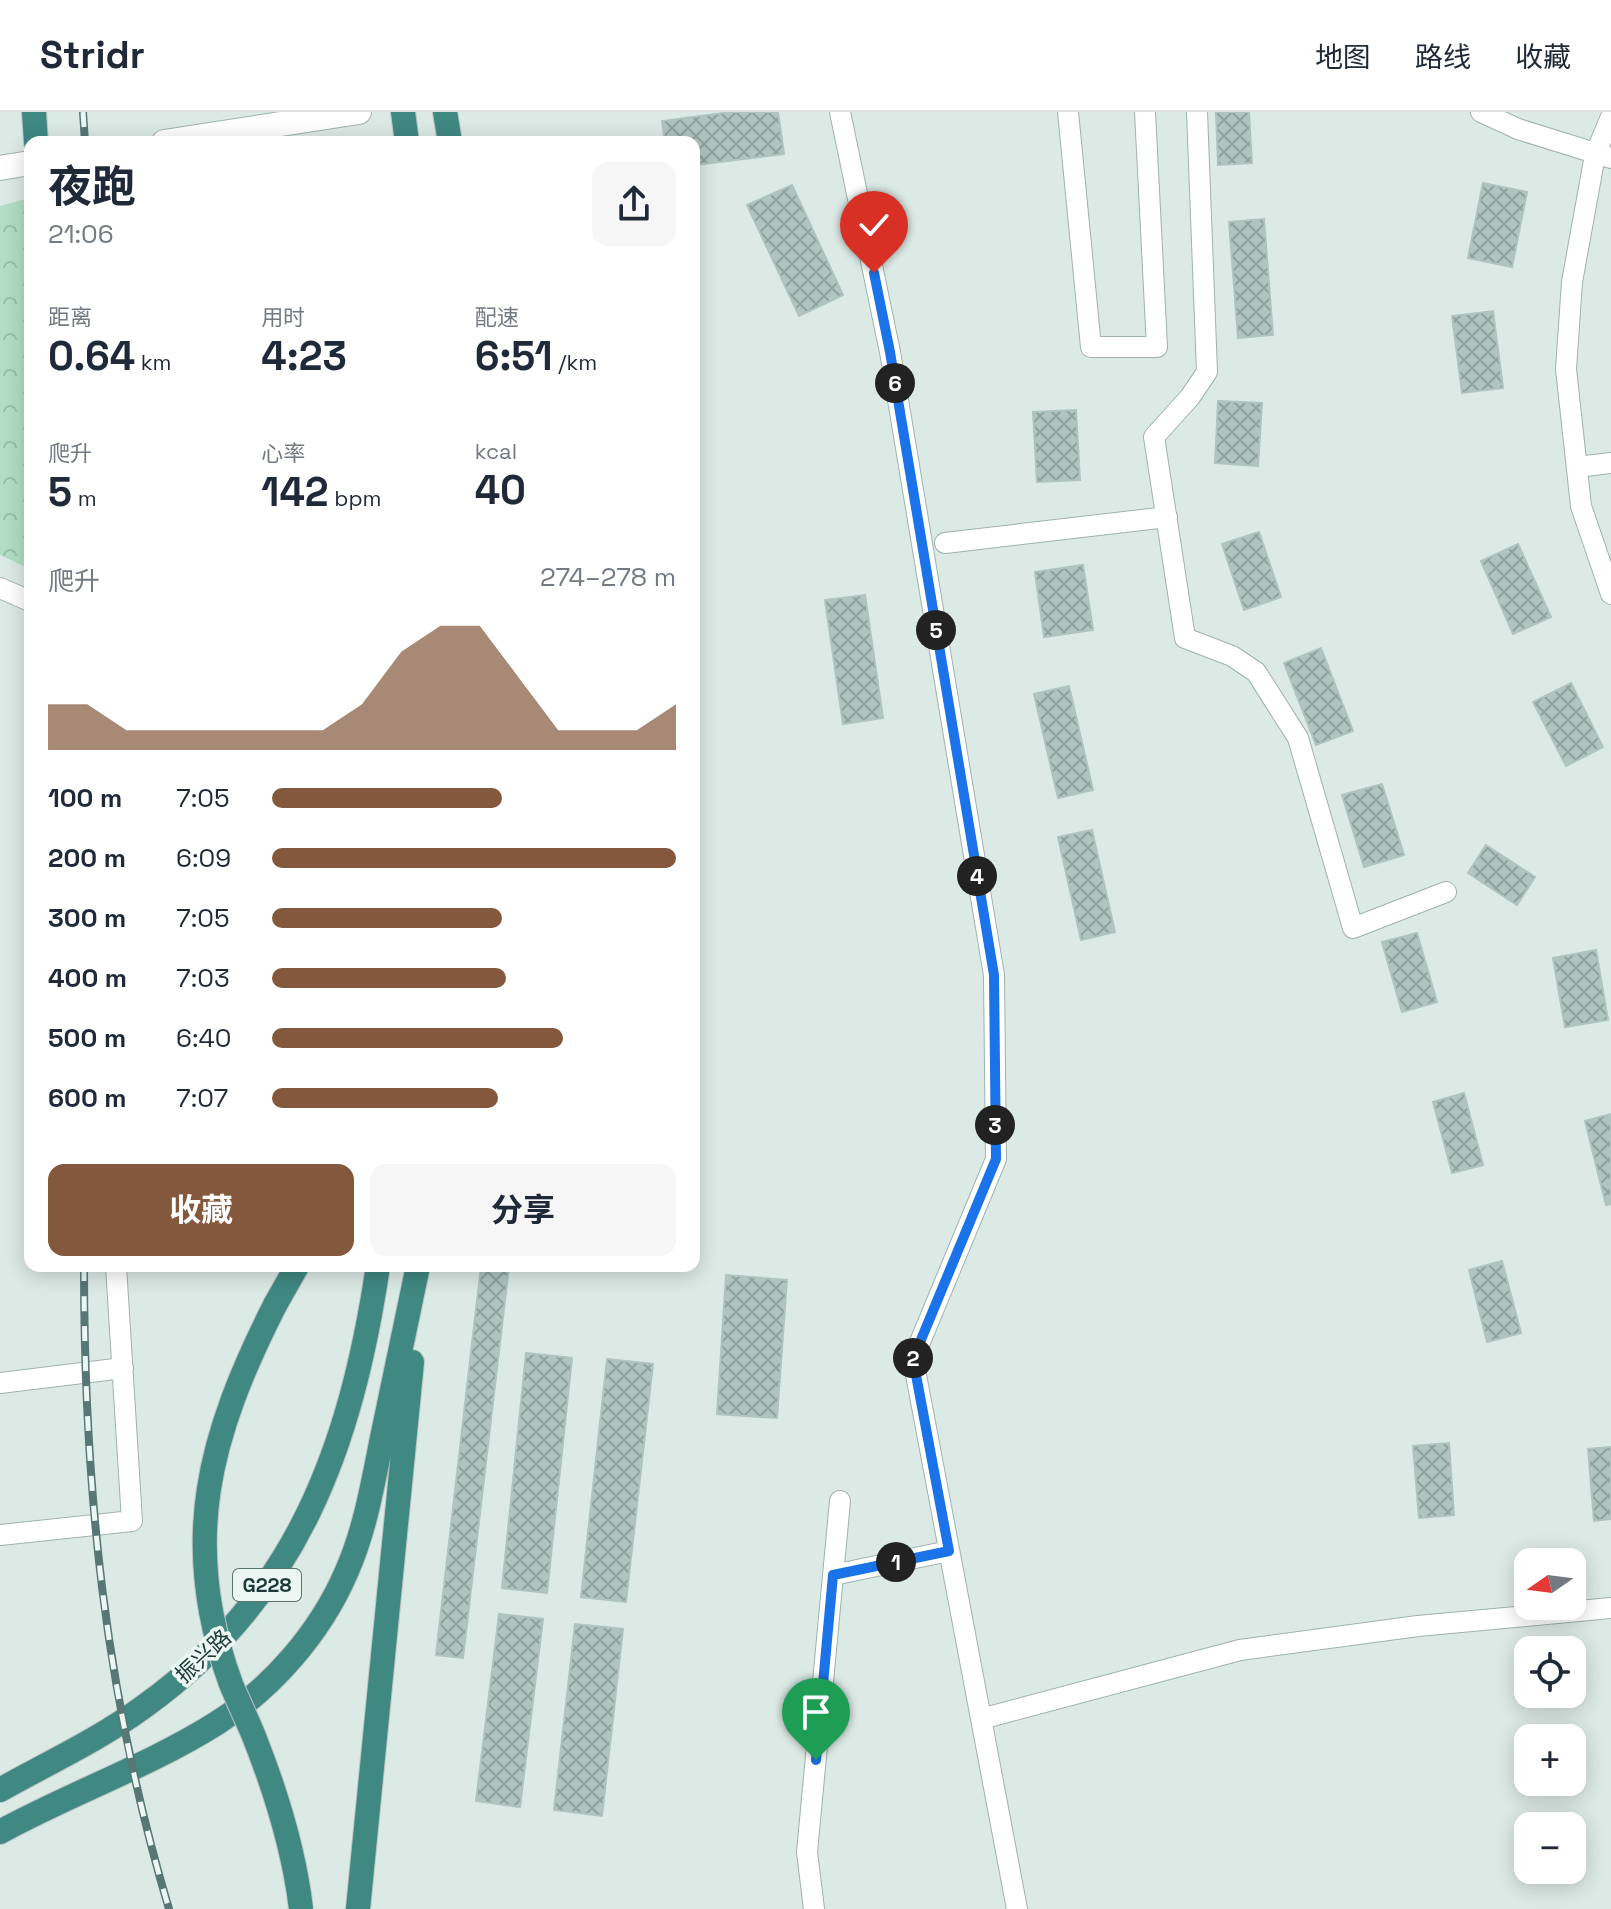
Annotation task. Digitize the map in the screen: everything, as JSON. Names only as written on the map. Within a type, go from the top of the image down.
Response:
[{"type":"highway","points":[[34,112],[36,136]]},
{"type":"highway","points":[[403,112],[406,136]]},
{"type":"highway","points":[[445,112],[449,136]]},
{"type":"highway","points":[[294,1272],[235,1392],[213,1460],[205,1516],[206,1574],[214,1630],[231,1684],[273,1790],[289,1845],[301,1909]]},
{"type":"highway","name":"振兴路","points":[[0,1790],[95,1739],[143,1708],[191,1670],[231,1631],[260,1596],[288,1552],[333,1460],[363,1354],[377,1272]]},
{"type":"highway","points":[[0,1832],[43,1808],[186,1742],[221,1720],[262,1687],[295,1654],[324,1615],[346,1573],[363,1524],[419,1272]]},
{"type":"highway","points":[[358,1909],[419,1272]]},
{"type":"street","points":[[202,136],[359,112]]},
{"type":"street","points":[[840,112],[890,352],[994,975],[996,1159],[913,1359],[1017,1909]]},
{"type":"street","points":[[1068,112],[1091,347],[1157,347],[1145,112]]},
{"type":"street","points":[[1197,112],[1207,372],[1190,397],[1154,437],[1185,638],[1232,656],[1256,672],[1298,738],[1353,928],[1446,892]]},
{"type":"street","points":[[1481,112],[1518,129],[1603,157]]},
{"type":"street","points":[[1611,117],[1572,282],[1566,369],[1581,506],[1611,594]]},
{"type":"street","points":[[0,168],[24,164]]},
{"type":"street","points":[[1577,467],[1611,463]]},
{"type":"street","points":[[945,543],[1167,517]]},
{"type":"street","points":[[0,588],[24,598]]},
{"type":"street","points":[[0,1535],[132,1521],[116,1272]]},
{"type":"street","points":[[0,1383],[123,1368]]},
{"type":"street","points":[[814,1909],[807,1852],[840,1501]]},
{"type":"street","points":[[833,1575],[949,1551]]},
{"type":"street","points":[[981,1719],[1240,1650],[1418,1626],[1611,1608]]},
{"type":"green space","points":[[24,200],[24,566],[0,555],[0,206]]},
{"type":"building","points":[[731,112],[778,112],[784,154],[700,164],[700,136],[664,136],[662,121]]},
{"type":"building","points":[[1216,112],[1249,112],[1252,163],[1218,165]]},
{"type":"building","points":[[1483,183],[1527,192],[1512,267],[1468,258]]},
{"type":"building","points":[[792,185],[843,295],[799,316],[747,205]]},
{"type":"building","points":[[1264,219],[1273,335],[1238,338],[1229,222]]},
{"type":"building","points":[[1493,311],[1503,388],[1462,393],[1452,316]]},
{"type":"building","points":[[1218,401],[1262,403],[1258,466],[1215,463]]},
{"type":"building","points":[[1076,410],[1080,480],[1037,482],[1033,412]]},
{"type":"building","points":[[1259,532],[1281,597],[1244,610],[1222,544]]},
{"type":"building","points":[[1518,544],[1551,617],[1513,634],[1481,561]]},
{"type":"building","points":[[1083,565],[1093,630],[1044,637],[1035,572]]},
{"type":"building","points":[[865,595],[883,718],[843,724],[825,600]]},
{"type":"building","points":[[1321,648],[1353,731],[1316,745],[1284,663]]},
{"type":"building","points":[[1571,683],[1603,747],[1566,766],[1533,702]]},
{"type":"building","points":[[1069,686],[1093,790],[1058,798],[1034,694]]},
{"type":"building","points":[[1382,784],[1404,855],[1364,867],[1342,795]]},
{"type":"building","points":[[1092,830],[1115,932],[1081,940],[1058,837]]},
{"type":"building","points":[[1486,845],[1535,877],[1517,905],[1468,873]]},
{"type":"building","points":[[1417,933],[1437,1002],[1402,1012],[1382,942]]},
{"type":"building","points":[[1596,950],[1608,1020],[1565,1027],[1553,958]]},
{"type":"building","points":[[1464,1093],[1483,1165],[1452,1173],[1433,1102]]},
{"type":"building","points":[[1611,1114],[1611,1204],[1606,1205],[1585,1121]]},
{"type":"building","points":[[1502,1261],[1521,1333],[1487,1342],[1469,1270]]},
{"type":"building","points":[[480,1272],[508,1272],[463,1658],[436,1655]]},
{"type":"building","points":[[726,1275],[787,1280],[777,1418],[717,1414]]},
{"type":"building","points":[[526,1353],[572,1358],[547,1593],[502,1588]]},
{"type":"building","points":[[607,1359],[653,1364],[626,1602],[581,1597]]},
{"type":"building","points":[[1449,1443],[1454,1515],[1419,1518],[1413,1446]]},
{"type":"building","points":[[1611,1447],[1611,1519],[1594,1521],[1588,1449]]},
{"type":"building","points":[[499,1614],[543,1619],[520,1807],[476,1801]]},
{"type":"building","points":[[575,1624],[623,1629],[602,1816],[554,1810]]},
{"type":"railway","points":[[83,112],[85,136]]},
{"type":"railway","points":[[84,1272],[88,1430],[102,1591],[129,1750],[169,1909]]},
{"type":"route","points":[[816,1760],[833,1575],[949,1551],[913,1359],[996,1159],[994,975],[890,352],[874,273]]}]
